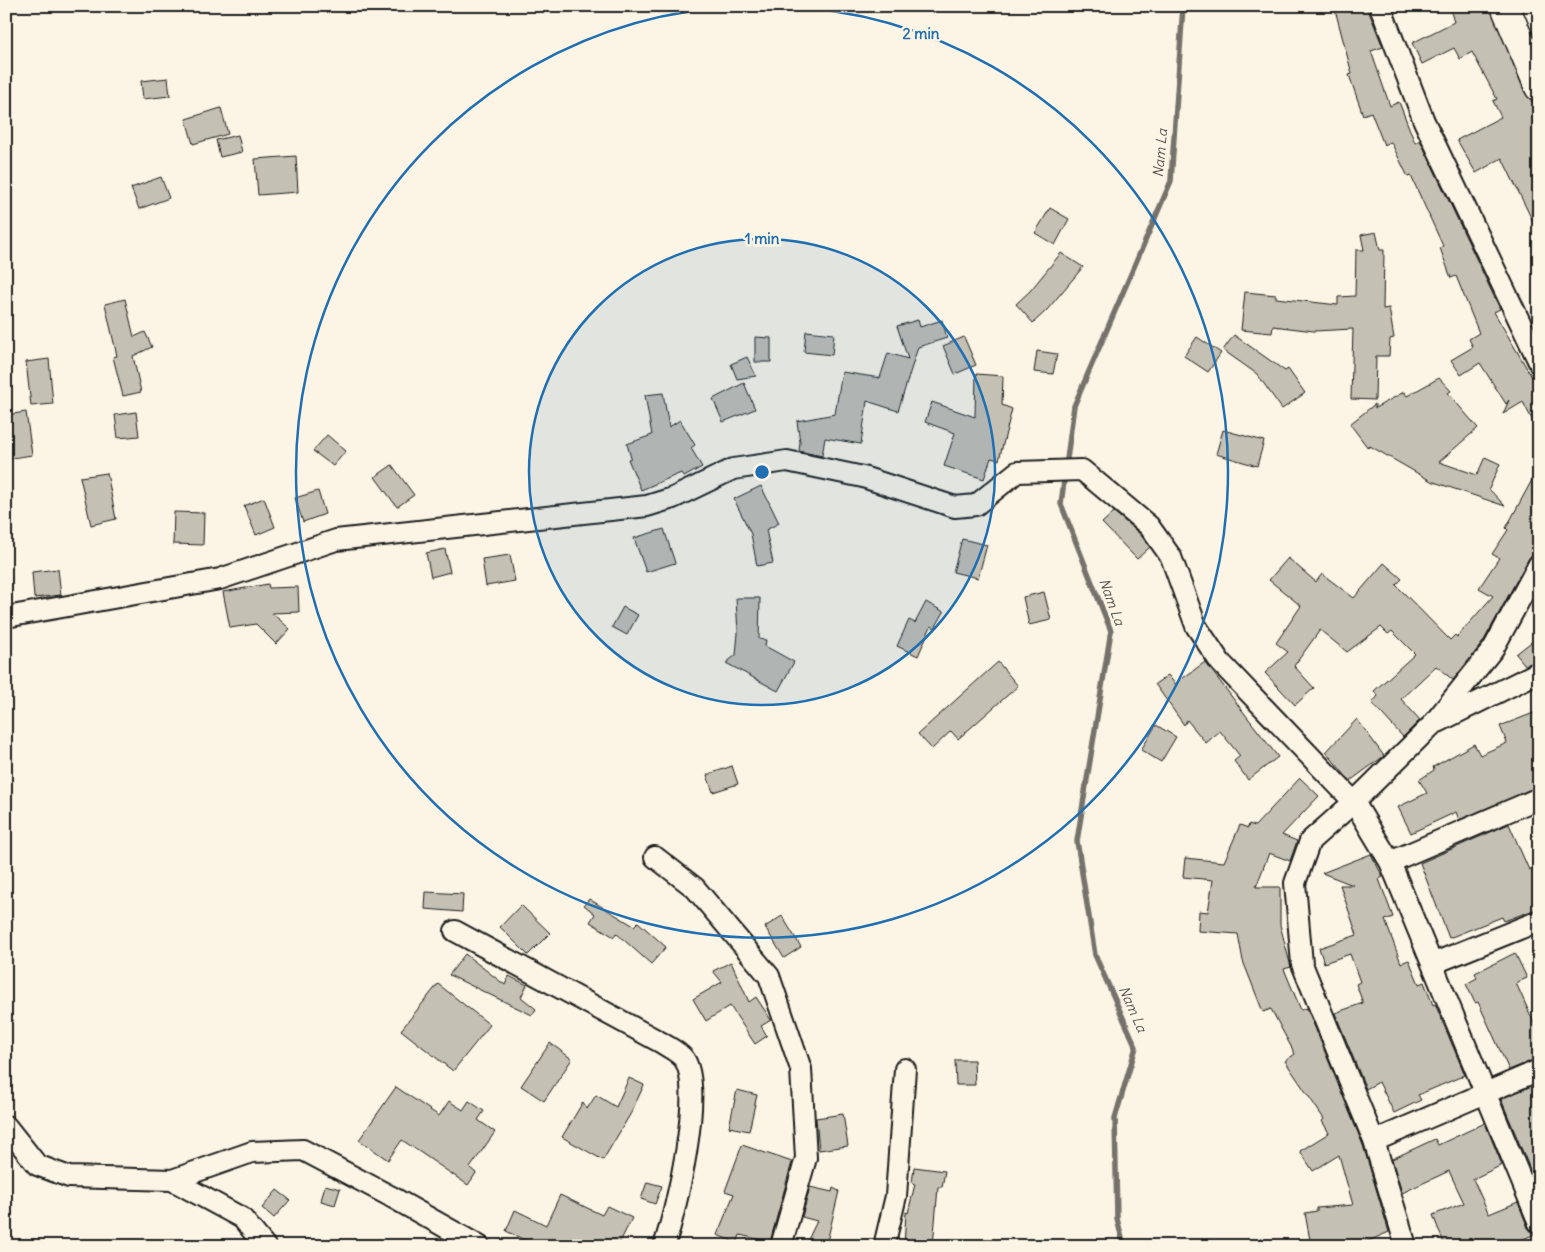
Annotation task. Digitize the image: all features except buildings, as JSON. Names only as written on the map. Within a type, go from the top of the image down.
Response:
[{"type":"main road","points":[[1505,6],[1539,87]]},
{"type":"street","points":[[1380,6],[1424,121],[1539,362]]},
{"type":"street","points":[[6,617],[220,579],[336,540],[647,506],[673,498],[733,469],[778,462],[787,461],[863,477],[955,507],[976,505],[1017,472],[1082,470],[1150,526],[1171,557],[1196,626],[1220,662],[1354,802],[1390,862],[1539,1223]]},
{"type":"street","points":[[1406,1246],[1374,1141],[1302,964],[1295,883],[1310,841],[1354,802],[1432,725],[1493,649],[1539,564]]},
{"type":"street","points":[[1432,725],[1539,672]]},
{"type":"street","points":[[1390,862],[1539,798]]},
{"type":"street","points":[[655,856],[695,888],[769,976],[802,1069],[806,1158],[781,1246]]},
{"type":"street","points":[[1432,964],[1539,921]]},
{"type":"street","points":[[455,931],[662,1043],[684,1059],[692,1088],[688,1147],[671,1227],[664,1246]]},
{"type":"street","points":[[884,1246],[896,1196],[905,1069]]},
{"type":"street","points":[[1374,1141],[1539,1070]]},
{"type":"street","points":[[6,1126],[37,1165],[69,1177],[172,1180],[252,1152],[303,1150],[479,1246]]},
{"type":"street","points":[[172,1180],[242,1218],[265,1246]]},
{"type":"waterway","name":"Nam La","points":[[1124,1246],[1117,1219],[1115,1118],[1136,1047],[1095,955],[1077,841],[1111,631],[1061,504],[1074,406],[1171,181],[1183,6]]}]
